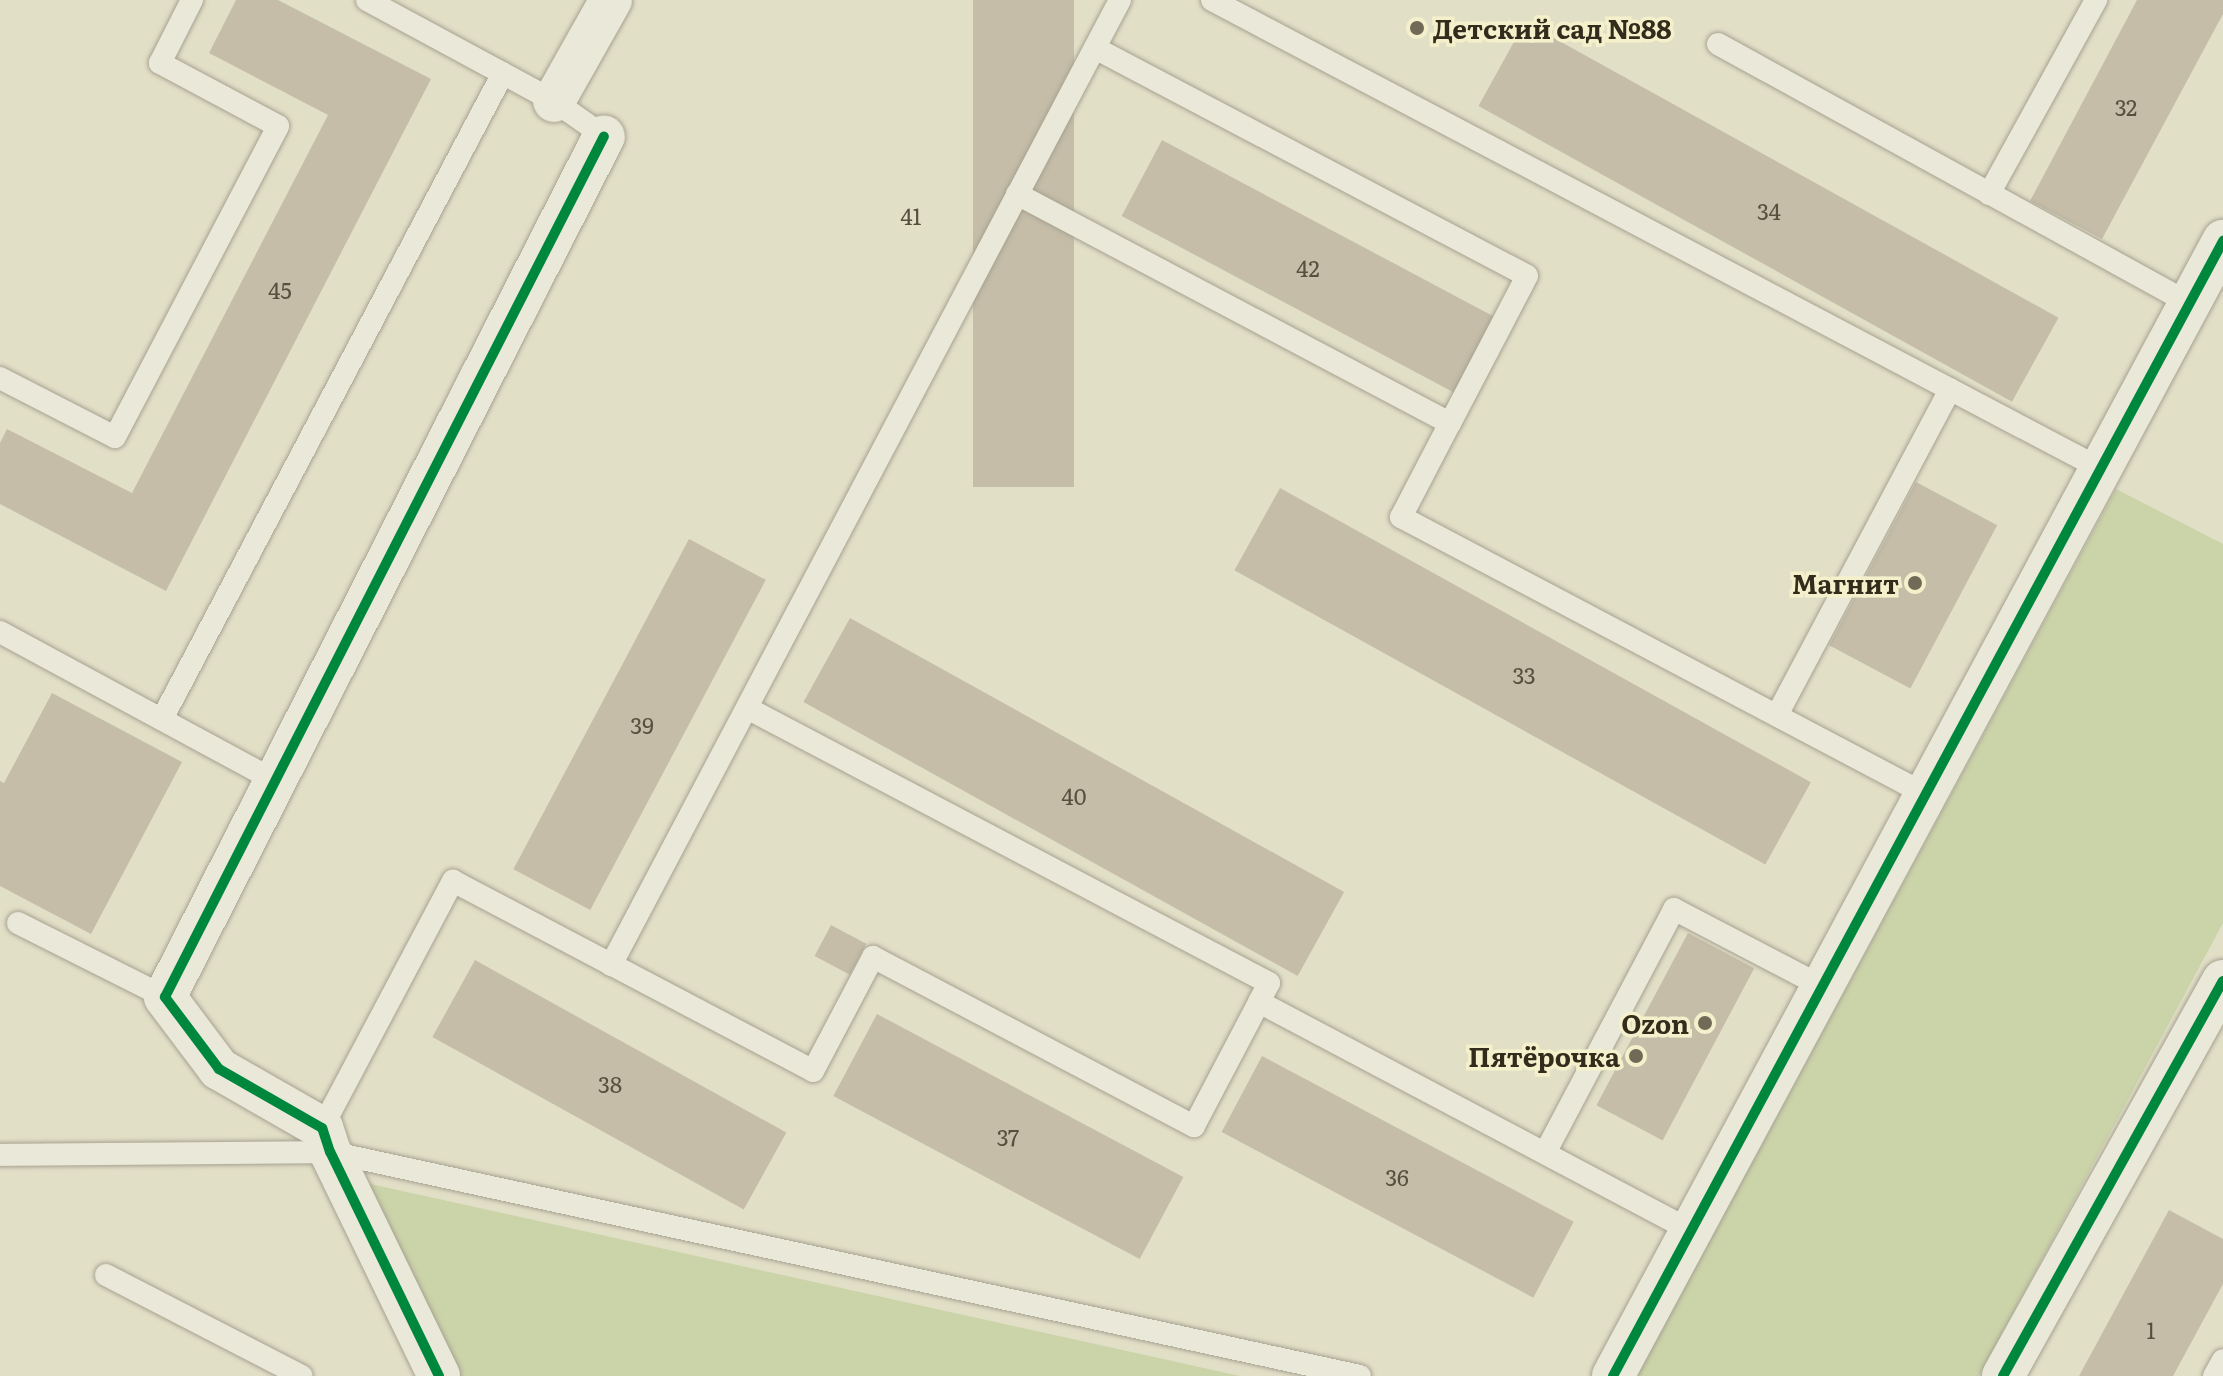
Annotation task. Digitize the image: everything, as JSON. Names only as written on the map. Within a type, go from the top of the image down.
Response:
[{"type":"street","points":[[554,101],[611,0]]},
{"type":"street","points":[[439,1376],[326,1140],[219,1069],[165,997],[604,136]]},
{"type":"street","points":[[1613,1376],[2223,241]]},
{"type":"street","points":[[2003,1376],[2221,988]]},
{"type":"lane","points":[[0,378],[115,437],[278,126],[160,63],[192,0]]},
{"type":"lane","points":[[367,0],[554,101],[604,136]]},
{"type":"lane","points":[[611,965],[1120,0]]},
{"type":"lane","points":[[1212,0],[2101,469]]},
{"type":"lane","points":[[1989,194],[2096,0]]},
{"type":"lane","points":[[1718,44],[2189,303]]},
{"type":"lane","points":[[1095,48],[1527,276],[1401,517],[1927,795]]},
{"type":"lane","points":[[162,719],[503,73]]},
{"type":"lane","points":[[1017,194],[1450,423]]},
{"type":"lane","points":[[1777,715],[1950,389]]},
{"type":"lane","points":[[0,632],[276,781]]},
{"type":"lane","points":[[326,1140],[453,881],[813,1071],[873,957],[1194,1126],[1269,983],[747,708]]},
{"type":"lane","points":[[1545,1153],[1674,909],[1823,987]]},
{"type":"lane","points":[[18,923],[165,997]]},
{"type":"lane","points":[[1259,1002],[1692,1231]]},
{"type":"lane","points":[[0,1155],[326,1140],[1360,1376]]},
{"type":"lane","points":[[106,1275],[302,1376]]},
{"type":"lane","points":[[2214,1376],[2223,1360]]},
{"type":"green space","points":[[2116,489],[2223,544],[2223,923],[1979,1376],[1637,1376]]},
{"type":"green space","points":[[366,1183],[1240,1376],[454,1376]]},
{"type":"building","points":[[236,0],[278,0],[431,79],[166,591],[0,504],[0,443],[7,429],[132,493],[328,115],[209,53]]},
{"type":"building","points":[[973,0],[1074,0],[1074,487],[973,487]]},
{"type":"building","points":[[2137,0],[2223,0],[2223,14],[2102,239],[2030,201]]},
{"type":"building","points":[[1525,22],[2059,318],[2012,402],[1478,106]]},
{"type":"building","points":[[1162,140],[1497,318],[1456,394],[1122,216]]},
{"type":"building","points":[[1916,482],[1997,525],[1910,689],[1829,645]]},
{"type":"building","points":[[1280,488],[1811,782],[1765,864],[1234,570]]},
{"type":"building","points":[[689,539],[766,580],[590,910],[513,869]]},
{"type":"building","points":[[850,618],[1344,892],[1298,976],[803,702]]},
{"type":"building","points":[[52,693],[182,762],[91,934],[0,886],[0,781],[4,783]]},
{"type":"building","points":[[831,925],[866,944],[850,975],[815,956]]},
{"type":"building","points":[[1688,933],[1754,968],[1663,1140],[1596,1105]]},
{"type":"building","points":[[475,960],[786,1133],[744,1210],[432,1037]]},
{"type":"building","points":[[877,1014],[1183,1177],[1140,1259],[833,1096]]},
{"type":"building","points":[[1262,1056],[1574,1222],[1533,1298],[1222,1132]]},
{"type":"building","points":[[2169,1210],[2223,1239],[2223,1284],[2173,1376],[2079,1376]]},
{"type":"cycle path","points":[[439,1376],[330,1152],[322,1128],[219,1069],[165,997],[604,136]]},
{"type":"cycle path","points":[[1613,1376],[2223,241]]},
{"type":"cycle path","points":[[2003,1376],[2223,981]]},
{"type":"place","name":"Детский сад №88","points":[[1417,28]]},
{"type":"place","name":"Магнит","points":[[1915,583]]},
{"type":"place","name":"Ozon","points":[[1705,1023]]},
{"type":"place","name":"Пятёрочка","points":[[1636,1056]]}]
